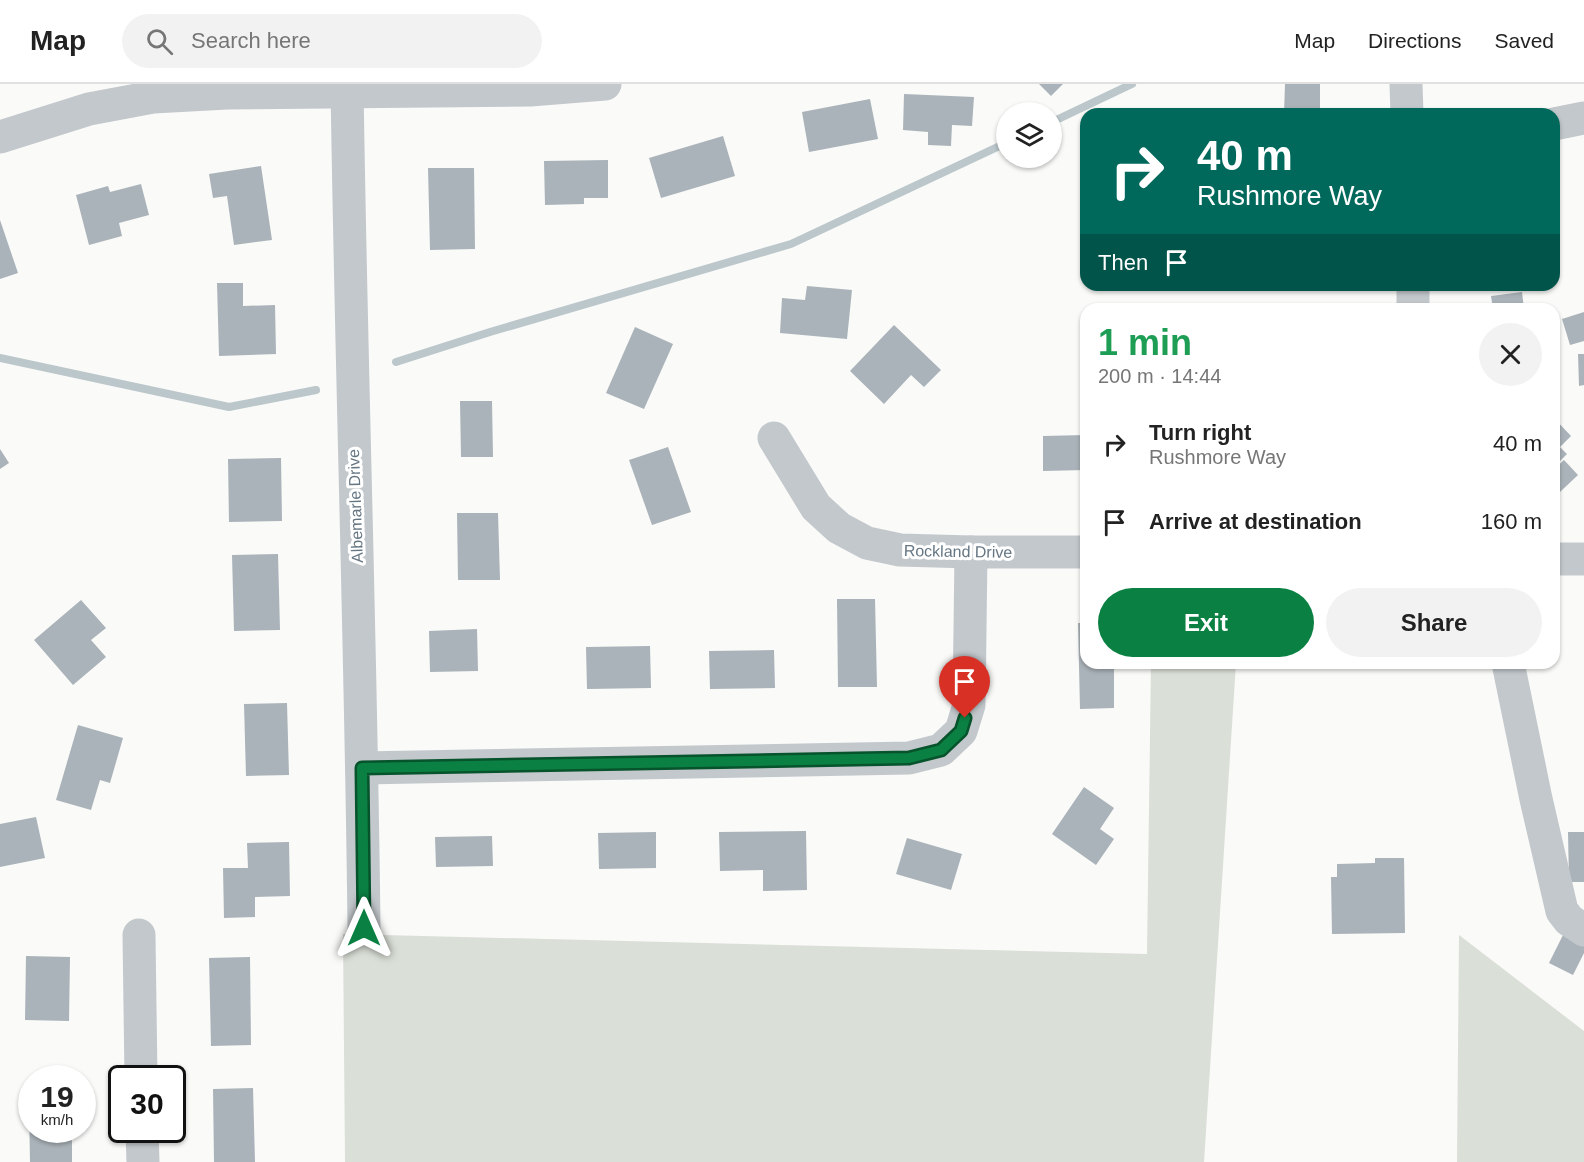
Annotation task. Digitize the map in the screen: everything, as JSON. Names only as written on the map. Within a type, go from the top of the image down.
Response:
[{"type":"street","points":[[0,137],[89,109],[153,97],[347,87],[530,90],[605,84]]},
{"type":"street","points":[[1406,84],[1407,108]]},
{"type":"street","name":"Albemarle Drive","points":[[347,87],[364,928]]},
{"type":"street","points":[[1560,123],[1584,117]]},
{"type":"street","name":"Rockland Drive","points":[[774,438],[816,507],[840,528],[867,543],[900,550],[1080,552]]},
{"type":"street","points":[[362,768],[909,758],[941,750],[961,731],[969,705],[971,552]]},
{"type":"street","points":[[1560,558],[1584,559]]},
{"type":"street","points":[[1509,669],[1562,911],[1569,920],[1584,930]]},
{"type":"street","points":[[139,935],[141,1065]]},
{"type":"street","points":[[142,1143],[143,1162]]},
{"type":"shaded area","points":[[1151,669],[1236,669],[1204,1162],[345,1162],[343,934],[1147,954]]},
{"type":"shaded area","points":[[1459,935],[1584,1031],[1584,1162],[1457,1162]]},
{"type":"building","points":[[1039,84],[1063,84],[1051,96]]},
{"type":"building","points":[[1285,84],[1320,84],[1320,108],[1284,108]]},
{"type":"building","points":[[904,94],[974,97],[972,126],[952,125],[951,146],[928,145],[928,132],[903,130]]},
{"type":"building","points":[[870,99],[878,139],[809,152],[802,112]]},
{"type":"building","points":[[723,136],[735,176],[661,198],[649,158]]},
{"type":"building","points":[[608,160],[608,198],[584,198],[584,204],[545,205],[544,161]]},
{"type":"building","points":[[261,166],[272,240],[234,245],[227,196],[213,198],[209,174]]},
{"type":"building","points":[[428,168],[474,168],[475,249],[430,250]]},
{"type":"building","points":[[141,184],[149,215],[119,223],[122,236],[89,245],[76,195],[108,186],[110,192]]},
{"type":"building","points":[[0,220],[18,273],[0,279]]},
{"type":"building","points":[[217,283],[243,283],[243,306],[275,305],[276,354],[219,356]]},
{"type":"building","points":[[807,286],[852,290],[847,339],[780,333],[782,298],[805,300]]},
{"type":"building","points":[[1522,292],[1523,303],[1492,303],[1491,296]]},
{"type":"building","points":[[1584,312],[1584,341],[1570,345],[1562,319]]},
{"type":"building","points":[[894,325],[941,370],[924,387],[911,375],[884,404],[850,371]]},
{"type":"building","points":[[635,327],[673,344],[644,409],[606,393]]},
{"type":"building","points":[[1578,354],[1584,354],[1584,385],[1579,386]]},
{"type":"building","points":[[460,401],[492,401],[493,457],[461,457]]},
{"type":"building","points":[[1560,424],[1571,436],[1560,447]]},
{"type":"building","points":[[1080,435],[1080,470],[1043,471],[1043,436]]},
{"type":"building","points":[[668,447],[691,512],[652,525],[629,460]]},
{"type":"building","points":[[1560,447],[1567,454],[1560,461]]},
{"type":"building","points":[[0,449],[9,463],[0,469]]},
{"type":"building","points":[[281,458],[282,521],[229,522],[228,459]]},
{"type":"building","points":[[1564,460],[1578,475],[1560,492],[1560,464]]},
{"type":"building","points":[[457,513],[498,513],[500,580],[458,580]]},
{"type":"building","points":[[278,554],[280,630],[234,631],[232,555]]},
{"type":"building","points":[[837,599],[875,599],[877,687],[838,687]]},
{"type":"building","points":[[81,600],[106,628],[91,640],[106,657],[73,685],[34,640]]},
{"type":"building","points":[[1078,623],[1080,623],[1080,669],[1114,669],[1114,708],[1080,709]]},
{"type":"building","points":[[477,629],[478,671],[430,672],[429,631]]},
{"type":"building","points":[[650,646],[651,688],[587,689],[586,647]]},
{"type":"building","points":[[774,650],[775,688],[710,689],[709,651]]},
{"type":"building","points":[[287,703],[289,775],[246,776],[244,704]]},
{"type":"building","points":[[78,725],[123,738],[110,783],[100,780],[91,810],[56,800]]},
{"type":"building","points":[[1084,787],[1114,808],[1100,829],[1114,839],[1096,865],[1052,834]]},
{"type":"building","points":[[36,817],[45,858],[0,867],[0,824]]},
{"type":"building","points":[[806,831],[807,890],[763,891],[763,870],[720,871],[719,832]]},
{"type":"building","points":[[656,832],[656,868],[599,869],[598,833]]},
{"type":"building","points":[[1568,832],[1584,832],[1584,882],[1569,882]]},
{"type":"building","points":[[492,836],[493,866],[436,867],[435,837]]},
{"type":"building","points":[[907,838],[962,854],[951,890],[896,874]]},
{"type":"building","points":[[289,842],[290,896],[255,897],[255,917],[224,918],[223,868],[248,868],[247,843]]},
{"type":"building","points":[[1375,858],[1404,858],[1405,933],[1332,934],[1331,877],[1337,877],[1337,864],[1375,863]]},
{"type":"building","points":[[1564,933],[1584,943],[1584,953],[1573,975],[1549,963]]},
{"type":"building","points":[[26,956],[70,957],[69,1021],[25,1020]]},
{"type":"building","points":[[250,957],[251,1045],[211,1046],[209,958]]},
{"type":"building","points":[[253,1088],[255,1162],[214,1162],[213,1089]]},
{"type":"building","points":[[30,1143],[72,1143],[72,1162],[30,1162]]},
{"type":"waterway","points":[[1081,108],[1132,84]]},
{"type":"waterway","points":[[1062,117],[1080,109]]},
{"type":"waterway","points":[[396,362],[490,332],[791,244],[996,148]]},
{"type":"waterway","points":[[0,358],[229,407],[316,390]]},
{"type":"route","points":[[364,928],[362,768],[909,758],[941,750],[961,731],[965,718]]}]
